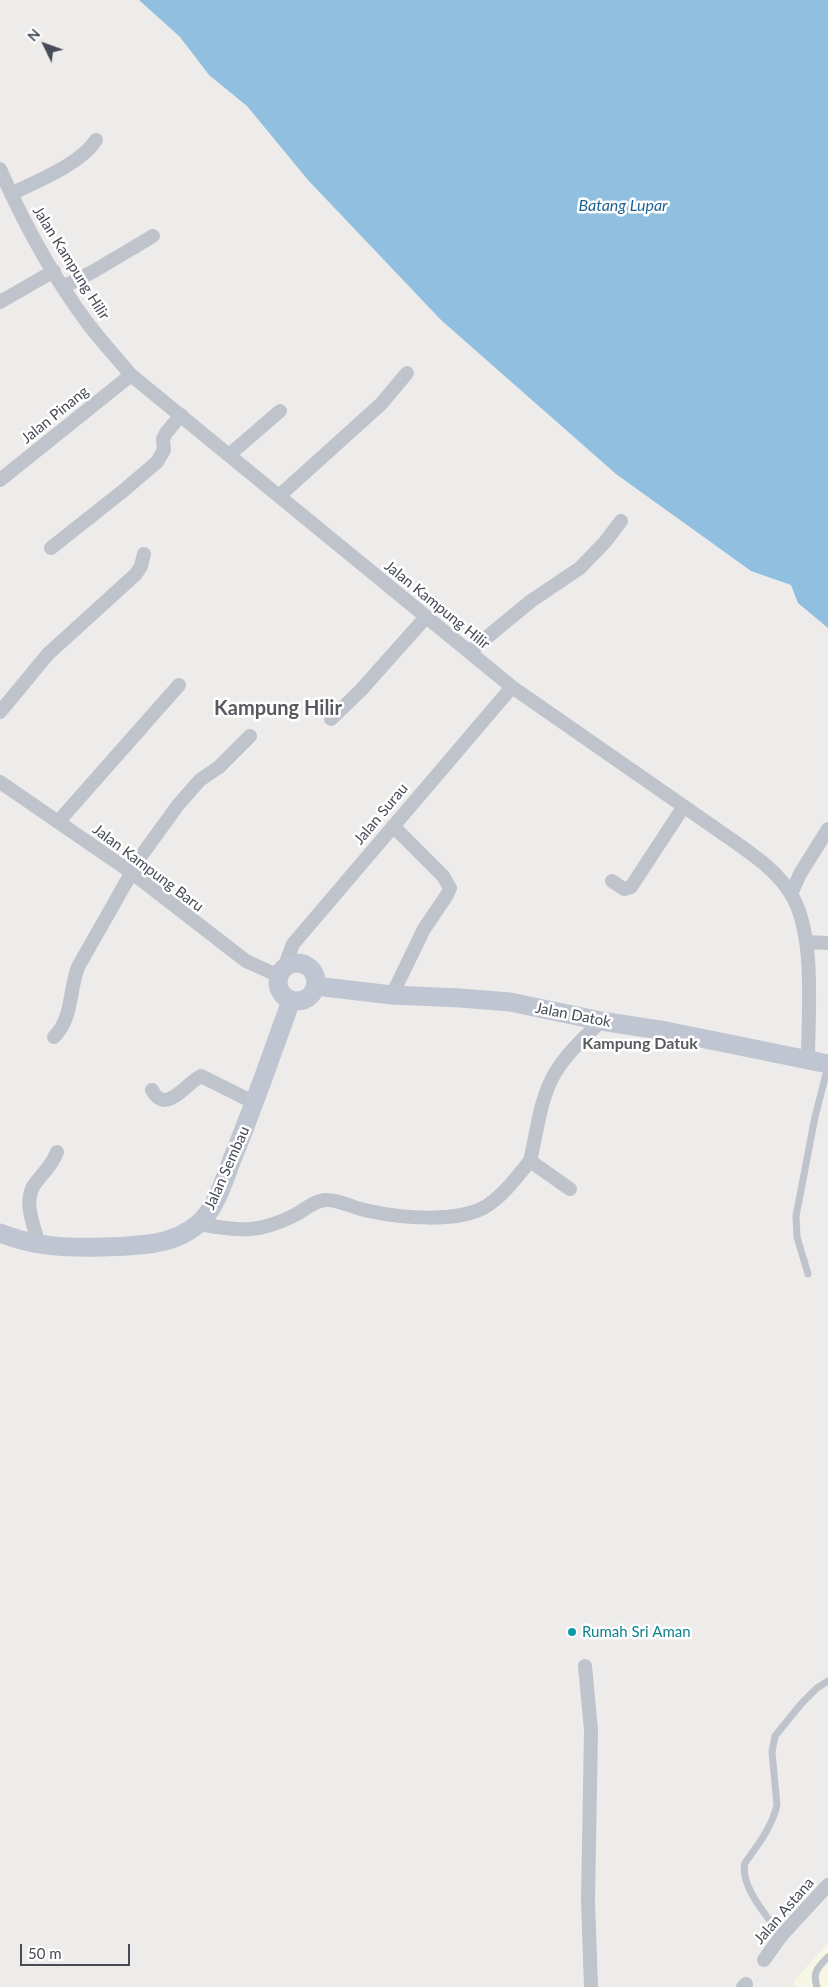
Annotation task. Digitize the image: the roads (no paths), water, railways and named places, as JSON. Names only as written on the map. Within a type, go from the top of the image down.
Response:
[{"type":"main road","points":[[293,963],[306,965],[314,974],[315,986],[313,992],[304,1000],[291,1001],[281,993],[278,987],[281,972],[293,963]]},
{"type":"main road","name":"Jalan Datok","points":[[315,986],[392,995],[510,1002],[666,1031],[828,1065]]},
{"type":"main road","name":"Jalan Sembau","points":[[0,1233],[19,1241],[52,1247],[137,1246],[164,1241],[186,1233],[199,1224],[218,1195],[255,1103],[291,1001]]},
{"type":"street","points":[[11,194],[70,163],[90,149],[96,140]]},
{"type":"street","name":"Jalan Kampung Hilir","points":[[2,178],[21,217],[63,287],[90,326],[131,375],[512,687],[763,862],[780,879],[798,908],[807,942],[808,1060]]},
{"type":"street","points":[[63,287],[153,236]]},
{"type":"street","points":[[0,302],[54,272]]},
{"type":"street","points":[[279,496],[381,404],[407,372]]},
{"type":"street","name":"Jalan Pinang","points":[[0,480],[131,375]]},
{"type":"street","points":[[229,455],[280,411]]},
{"type":"street","points":[[51,548],[157,462],[164,450],[163,438],[181,415]]},
{"type":"street","points":[[469,652],[531,602],[580,568],[621,522]]},
{"type":"street","points":[[0,712],[48,654],[136,574],[141,566],[144,554]]},
{"type":"street","points":[[331,719],[361,690],[426,617]]},
{"type":"street","points":[[58,822],[179,685]]},
{"type":"street","name":"Jalan Surau","points":[[281,972],[293,944],[512,687]]},
{"type":"street","points":[[54,1037],[60,1031],[70,1006],[72,986],[78,967],[141,856],[178,805],[200,780],[220,767],[250,736]]},
{"type":"street","name":"Jalan Kampung Baru","points":[[0,782],[131,872],[246,961],[281,972]]},
{"type":"street","points":[[612,881],[624,889],[631,887],[684,806]]},
{"type":"street","points":[[392,995],[424,929],[450,888],[442,876],[393,826]]},
{"type":"street","points":[[791,894],[800,874],[828,829]]},
{"type":"street","points":[[807,942],[828,943]]},
{"type":"street","points":[[199,1224],[231,1230],[254,1230],[273,1225],[318,1201],[327,1200],[369,1212],[414,1216],[454,1216],[474,1212],[495,1199],[530,1161],[542,1107],[555,1072],[600,1020]]},
{"type":"street","points":[[152,1090],[161,1100],[170,1099],[201,1076],[255,1103]]},
{"type":"street","points":[[39,1244],[29,1198],[36,1181],[50,1167],[57,1152]]},
{"type":"street","points":[[530,1161],[570,1189]]},
{"type":"street","points":[[585,1666],[591,1730],[588,1901],[591,1987]]},
{"type":"street","name":"Jalan Astana","points":[[764,1960],[781,1936],[828,1884]]},
{"type":"lane","points":[[808,1274],[797,1238],[796,1216],[815,1117],[828,1065]]},
{"type":"lane","points":[[781,1936],[754,1898],[744,1868],[745,1863],[771,1825],[777,1805],[772,1752],[775,1736],[801,1704],[817,1688],[828,1681]]},
{"type":"lane","points":[[817,1987],[814,1979],[816,1970],[828,1957]]},
{"type":"water","name":"Batang Lupar","points":[[139,0],[828,0],[828,628],[798,603],[791,585],[751,571],[616,474],[441,320],[308,180],[247,106],[209,75],[180,37]]},
{"type":"place","name":"Rumah Sri Aman","points":[[572,1632]]},
{"type":"district","name":"Kampung Hilir","points":[[278,709]]},
{"type":"district","name":"Kampung Datuk","points":[[640,1044]]}]
